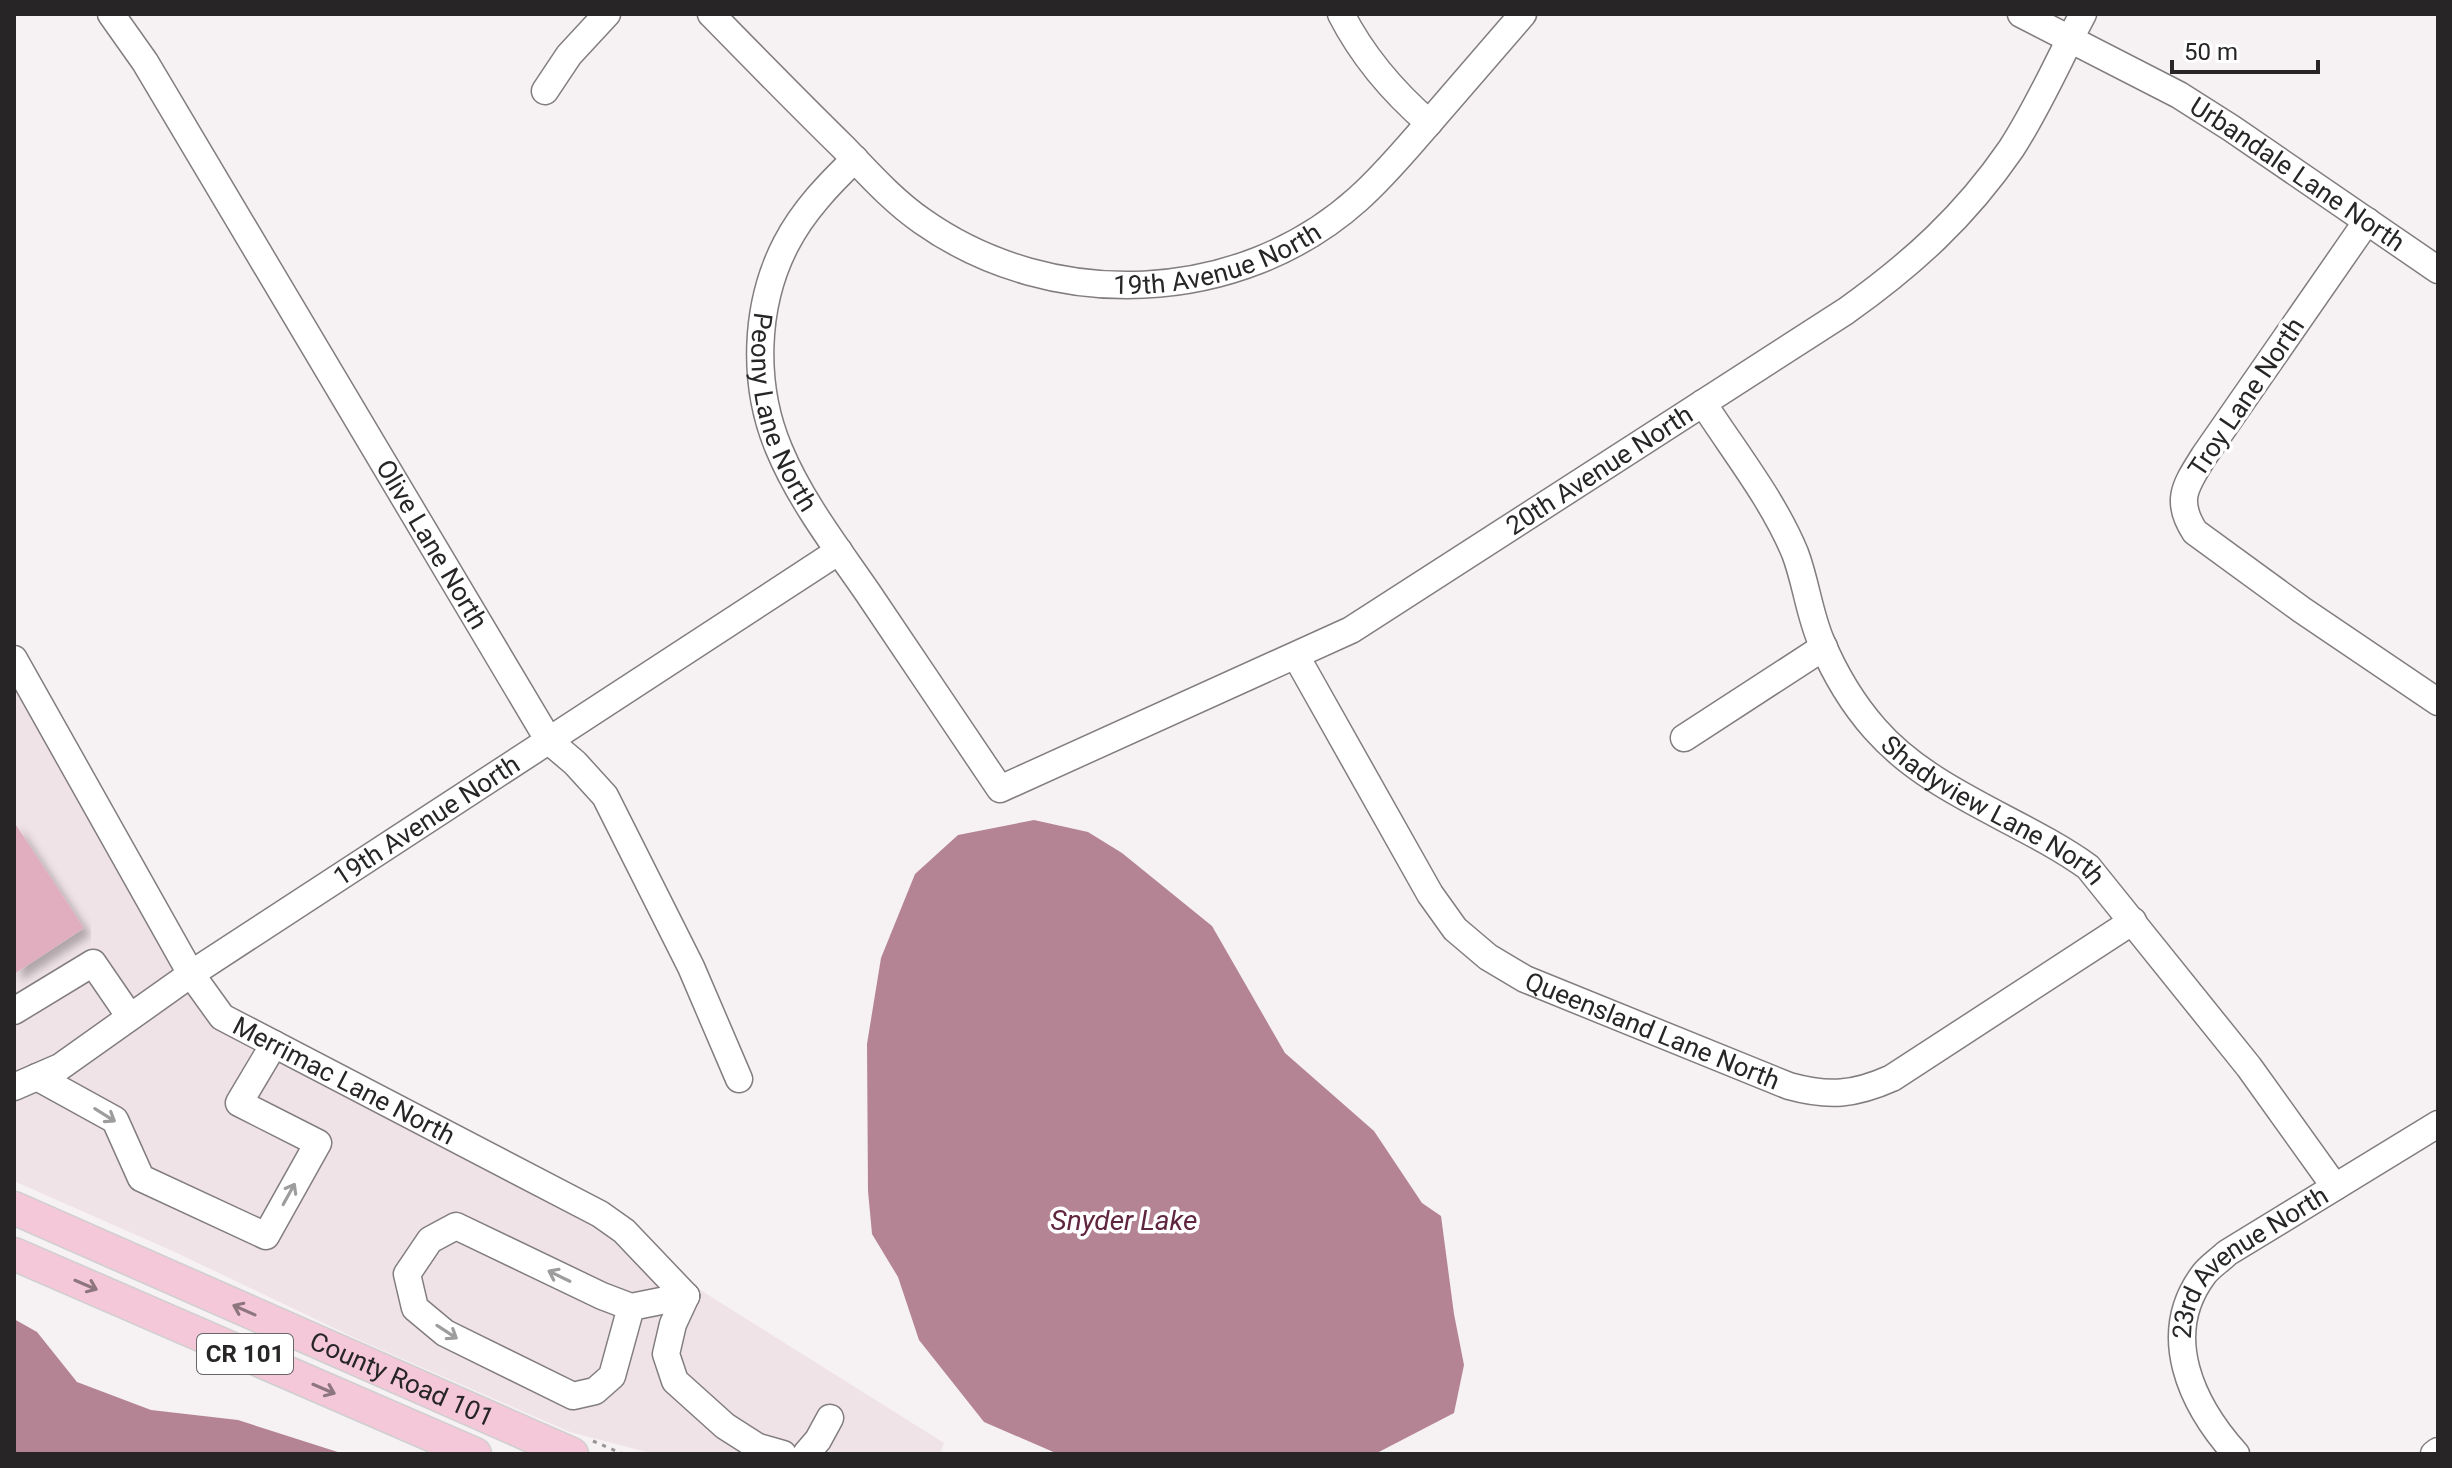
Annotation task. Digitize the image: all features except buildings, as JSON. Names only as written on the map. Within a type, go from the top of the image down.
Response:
[{"type":"main road","name":"County Road 101","points":[[14,1208],[572,1454]]},
{"type":"main road","name":"County Road 101","points":[[14,1254],[475,1454]]},
{"type":"street","name":"Olive Lane North","points":[[111,14],[153,75],[549,741],[575,763],[605,796],[691,967],[739,1079]]},
{"type":"street","points":[[545,91],[569,55],[607,14]]},
{"type":"street","points":[[711,14],[855,159]]},
{"type":"street","points":[[1341,14],[1352,37],[1379,74],[1429,123]]},
{"type":"street","name":"19th Avenue North","points":[[855,159],[922,221],[966,248],[1003,263],[1066,282],[1117,286],[1169,284],[1222,273],[1294,245],[1358,200],[1523,14]]},
{"type":"street","points":[[2021,14],[2070,40]]},
{"type":"street","name":"20th Avenue North","points":[[1000,789],[1351,630],[1893,278],[1937,239],[1976,196],[2011,149],[2083,14]]},
{"type":"street","name":"Urbandale Lane North","points":[[2070,40],[2192,103],[2438,270]]},
{"type":"street","name":"Peony Lane North","points":[[855,159],[809,208],[786,244],[770,284],[761,325],[761,366],[766,409],[799,487],[1000,789]]},
{"type":"street","name":"Troy Lane North","points":[[2367,221],[2204,456],[2184,490],[2183,504],[2186,518],[2195,532],[2302,610],[2438,702]]},
{"type":"street","name":"Shadyview Lane North","points":[[1703,403],[1779,520],[1796,555],[1824,647],[1844,689],[1876,730],[1914,764],[1958,792],[2065,850],[2088,867],[2249,1067],[2335,1187]]},
{"type":"street","name":"19th Avenue North","points":[[25,1082],[60,1067],[191,974],[839,551]]},
{"type":"street","points":[[1684,738],[1824,647]]},
{"type":"street","name":"Queensland Lane North","points":[[1296,656],[1430,894],[1455,929],[1488,957],[1525,979],[1789,1086],[1814,1093],[1840,1094],[1867,1090],[1892,1078],[2133,921]]},
{"type":"street","name":"Merrimac Lane North","points":[[14,659],[191,974],[222,1017],[600,1214],[624,1231],[686,1296]]},
{"type":"street","points":[[14,1011],[93,963],[130,1017]]},
{"type":"street","points":[[25,1082],[115,1120],[141,1178],[266,1236],[318,1143],[239,1103],[274,1044]]},
{"type":"street","name":"23rd Avenue North","points":[[2236,1454],[2215,1429],[2185,1370],[2182,1345],[2184,1318],[2204,1273],[2227,1253],[2438,1124]]},
{"type":"street","points":[[631,1307],[612,1376],[595,1391],[573,1396],[445,1333],[415,1308],[407,1274],[430,1240],[456,1226],[631,1307],[686,1296]]},
{"type":"street","points":[[686,1296],[673,1324],[666,1354],[675,1381],[725,1426],[758,1447],[783,1454]]},
{"type":"street","points":[[806,1454],[830,1418]]},
{"type":"shaded area","points":[[14,657],[229,1014],[667,1269],[944,1443],[940,1454],[654,1454],[570,1432],[359,1340],[177,1253],[14,1181]]},
{"type":"water","name":"Snyder Lake","points":[[1034,820],[1088,832],[1122,853],[1212,926],[1285,1053],[1374,1131],[1422,1203],[1441,1216],[1464,1365],[1454,1413],[1375,1454],[1058,1454],[984,1422],[919,1340],[898,1277],[872,1234],[868,1191],[867,1044],[881,958],[915,874],[958,835]]},
{"type":"water","points":[[14,1319],[37,1332],[77,1382],[151,1410],[238,1420],[344,1454],[14,1454]]}]
